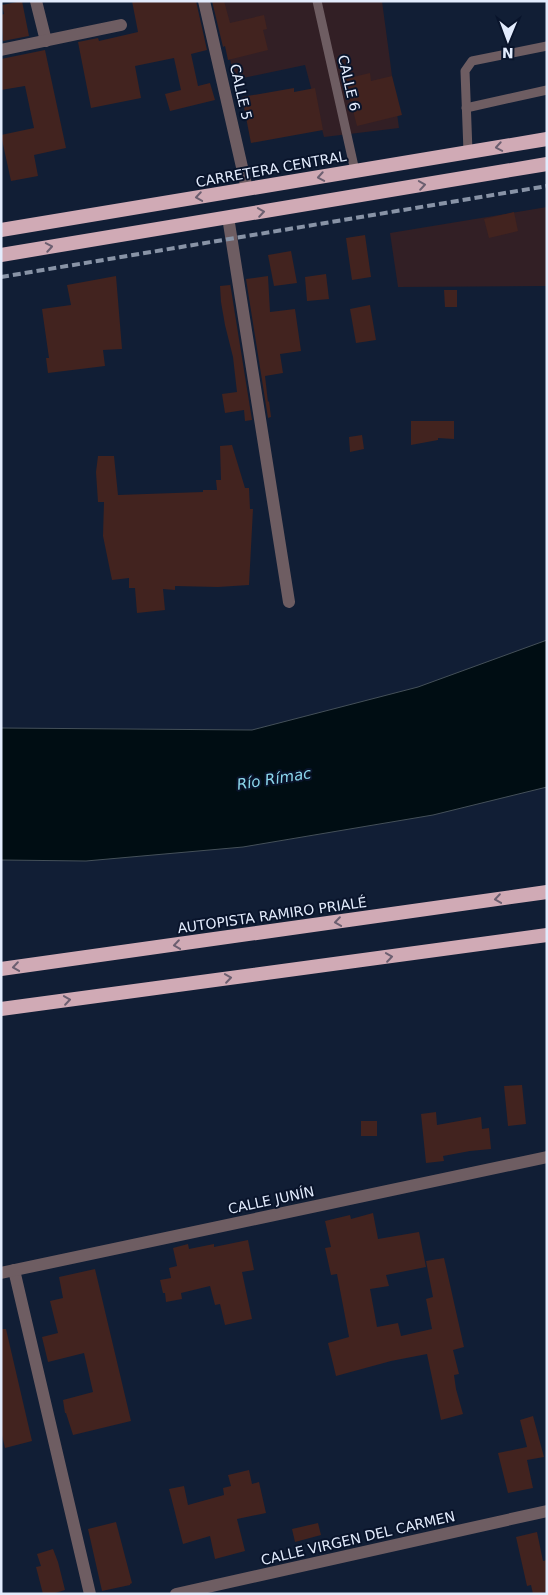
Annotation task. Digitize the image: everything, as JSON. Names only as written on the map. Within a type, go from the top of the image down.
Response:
[{"type":"highway","name":"CARRETERA CENTRAL","points":[[1,230],[547,139]]},
{"type":"highway","points":[[1,255],[547,164]]},
{"type":"highway","name":"AUTOPISTA RAMIRO PRIALÉ","points":[[1,970],[547,892]]},
{"type":"highway","points":[[1,1010],[547,935]]},
{"type":"street","points":[[36,1],[46,41]]},
{"type":"street","name":"CALLE 5","points":[[204,1],[247,189]]},
{"type":"street","points":[[1,50],[121,25]]},
{"type":"street","points":[[228,218],[289,602]]},
{"type":"street","name":"CALLE JUNÍN","points":[[7,1272],[547,1157]]},
{"type":"street","points":[[7,1272],[90,1594]]},
{"type":"street","name":"CALLE VIRGEN DEL CARMEN","points":[[176,1594],[547,1511]]},
{"type":"lane","name":"CALLE 6","points":[[317,1],[355,171]]},
{"type":"lane","points":[[468,152],[465,71],[472,61],[547,46]]},
{"type":"lane","points":[[466,108],[547,90]]},
{"type":"shaded area","points":[[219,1],[382,1],[399,128],[324,137],[305,65],[234,80]]},
{"type":"shaded area","points":[[547,207],[547,286],[398,287],[390,233]]},
{"type":"water","name":"Río Rímac","points":[[547,640],[547,787],[433,815],[243,847],[86,861],[1,860],[1,728],[252,730],[418,687]]},
{"type":"building","points":[[22,1],[29,36],[3,41],[1,15],[4,14],[2,5]]},
{"type":"building","points":[[132,1],[196,1],[207,50],[191,54],[198,86],[210,83],[215,100],[170,111],[165,94],[181,90],[174,58],[135,66],[141,98],[91,108],[78,42],[98,38],[99,41],[138,32]]},
{"type":"building","points":[[212,1],[224,1],[230,23],[264,15],[267,29],[263,30],[268,50],[228,60]]},
{"type":"building","points":[[45,50],[66,148],[34,155],[38,176],[11,181],[1,135],[34,128],[25,86],[1,90],[1,59]]},
{"type":"building","points":[[370,73],[371,81],[392,76],[402,115],[357,126],[345,79]]},
{"type":"building","points":[[294,88],[294,92],[315,88],[323,130],[251,143],[242,97]]},
{"type":"building","points":[[514,212],[518,231],[489,238],[484,219]]},
{"type":"building","points":[[365,235],[371,277],[352,280],[346,238]]},
{"type":"building","points":[[291,251],[297,283],[274,286],[268,255]]},
{"type":"building","points":[[326,274],[329,299],[307,301],[305,277]]},
{"type":"building","points":[[116,276],[122,349],[103,350],[105,366],[48,373],[46,358],[49,358],[42,309],[71,305],[67,285]]},
{"type":"building","points":[[268,276],[270,312],[295,309],[301,351],[280,354],[283,373],[265,376],[271,417],[268,418],[246,279]]},
{"type":"building","points":[[230,283],[252,420],[245,421],[244,410],[225,413],[222,394],[237,392],[233,357],[221,302],[220,286],[230,285]]},
{"type":"building","points":[[444,290],[457,290],[457,307],[445,307]]},
{"type":"building","points":[[370,305],[376,340],[356,343],[350,309]]},
{"type":"building","points":[[411,421],[454,421],[454,439],[438,438],[438,440],[411,445]]},
{"type":"building","points":[[362,435],[364,449],[350,452],[349,437]]},
{"type":"building","points":[[232,445],[245,488],[249,488],[250,509],[253,509],[249,585],[218,587],[175,586],[175,590],[163,589],[165,610],[137,613],[135,588],[129,588],[129,578],[112,580],[103,536],[104,502],[98,502],[96,472],[98,456],[114,456],[118,495],[203,492],[203,490],[217,490],[216,480],[221,480],[220,446]]},
{"type":"building","points":[[522,1085],[526,1124],[508,1126],[504,1086]]},
{"type":"building","points":[[436,1112],[437,1125],[481,1117],[482,1129],[489,1128],[491,1149],[443,1156],[444,1161],[426,1163],[421,1114]]},
{"type":"building","points":[[361,1121],[377,1121],[377,1136],[361,1136]]},
{"type":"building","points":[[373,1213],[378,1239],[419,1232],[426,1267],[386,1275],[389,1286],[370,1289],[377,1327],[398,1323],[401,1336],[432,1329],[426,1299],[433,1297],[426,1261],[444,1258],[464,1347],[453,1350],[459,1374],[454,1375],[456,1389],[463,1414],[441,1420],[427,1354],[391,1361],[336,1376],[328,1343],[349,1337],[337,1274],[331,1275],[325,1248],[331,1247],[325,1221],[350,1215],[351,1219]]},
{"type":"building","points":[[248,1240],[254,1270],[242,1272],[252,1319],[225,1325],[220,1304],[215,1305],[210,1286],[181,1293],[182,1299],[166,1302],[160,1280],[171,1278],[169,1268],[177,1266],[173,1248],[188,1244],[189,1249],[214,1244],[214,1247]]},
{"type":"building","points":[[95,1269],[131,1421],[73,1435],[65,1413],[63,1400],[93,1392],[84,1353],[48,1362],[42,1337],[58,1333],[50,1301],[63,1298],[59,1277]]},
{"type":"building","points":[[1,1329],[6,1329],[32,1441],[5,1448],[1,1431]]},
{"type":"building","points":[[533,1416],[544,1457],[527,1460],[533,1488],[508,1493],[498,1453],[527,1447],[520,1420]]},
{"type":"building","points":[[249,1470],[252,1484],[259,1482],[266,1513],[237,1519],[245,1551],[215,1559],[210,1536],[183,1544],[169,1489],[184,1486],[188,1505],[224,1495],[223,1488],[231,1486],[228,1475]]},
{"type":"building","points":[[116,1522],[132,1583],[102,1591],[88,1529]]},
{"type":"building","points":[[318,1523],[321,1535],[295,1542],[292,1529]]},
{"type":"building","points":[[537,1532],[543,1561],[547,1560],[547,1592],[533,1594],[531,1585],[527,1586],[516,1537]]},
{"type":"building","points":[[53,1549],[65,1590],[52,1594],[43,1594],[36,1567],[41,1566],[37,1554]]},
{"type":"railway","points":[[1,277],[547,186]]}]
